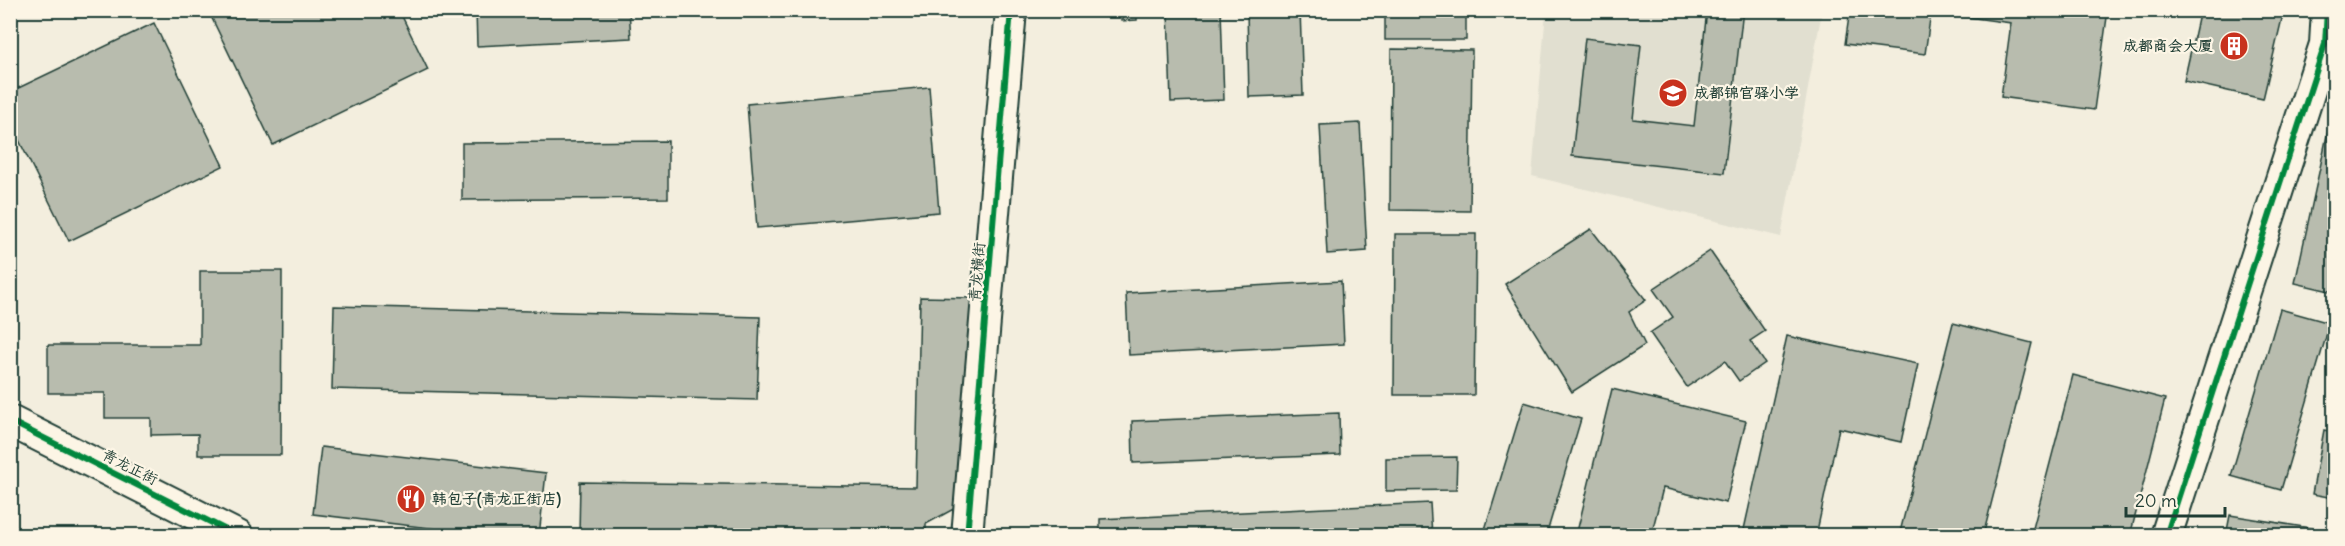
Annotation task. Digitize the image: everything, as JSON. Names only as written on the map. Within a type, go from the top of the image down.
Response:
[{"type":"street","name":"青龙横街","points":[[967,536],[1011,10]]},
{"type":"street","points":[[2166,536],[2325,44],[2327,10]]},
{"type":"street","name":"青龙正街","points":[[10,421],[238,536]]},
{"type":"shaded area","name":"成都锦官驿小学","points":[[1546,11],[1822,11],[1781,237],[1532,176]]},
{"type":"building","points":[[208,10],[399,10],[428,70],[273,145]]},
{"type":"building","points":[[476,10],[629,10],[631,38],[477,46]]},
{"type":"building","points":[[1121,10],[1137,10],[1137,20],[1121,21]]},
{"type":"building","points":[[1168,10],[1221,10],[1224,100],[1171,102]]},
{"type":"building","points":[[1247,10],[1300,10],[1303,95],[1249,97]]},
{"type":"building","points":[[1385,10],[1466,10],[1466,40],[1385,40]]},
{"type":"building","points":[[1707,10],[1743,10],[1724,173],[1572,156],[1585,38],[1641,45],[1633,119],[1694,126]]},
{"type":"building","points":[[1850,10],[2108,10],[2094,110],[2001,97],[2011,23],[1931,12],[1925,54],[1845,44]]},
{"type":"building","name":"成都商会大厦","points":[[2200,10],[2284,10],[2263,99],[2184,81]]},
{"type":"building","points":[[154,23],[223,166],[69,241],[10,122],[10,92]]},
{"type":"building","points":[[1391,49],[1472,50],[1470,211],[1390,210]]},
{"type":"building","points":[[929,87],[939,212],[757,228],[747,104]]},
{"type":"building","points":[[2334,103],[2334,292],[2295,283]]},
{"type":"building","points":[[1360,123],[1367,251],[1327,254],[1320,125]]},
{"type":"building","points":[[668,141],[668,198],[462,200],[462,143]]},
{"type":"building","points":[[1591,229],[1646,300],[1629,312],[1645,345],[1572,392],[1505,284]]},
{"type":"building","points":[[1395,234],[1476,234],[1474,395],[1394,395]]},
{"type":"building","points":[[1710,251],[1765,331],[1750,341],[1765,363],[1739,381],[1725,361],[1687,387],[1650,333],[1673,317],[1653,289]]},
{"type":"building","points":[[200,271],[282,271],[281,455],[198,455],[198,434],[151,435],[151,418],[105,418],[105,393],[48,393],[48,345],[200,345]]},
{"type":"building","points":[[1341,281],[1344,344],[1129,355],[1126,293]]},
{"type":"building","points":[[920,297],[973,298],[970,500],[926,524],[926,536],[579,536],[580,482],[916,487]]},
{"type":"building","points":[[334,306],[760,317],[757,400],[332,389]]},
{"type":"building","points":[[2280,309],[2330,323],[2281,490],[2231,476]]},
{"type":"building","points":[[1953,323],[2032,343],[1983,536],[1899,536]]},
{"type":"building","points":[[1787,336],[1918,364],[1901,442],[1839,428],[1816,536],[1752,536],[1743,534]]},
{"type":"building","points":[[2073,375],[2165,399],[2130,536],[2031,536]]},
{"type":"building","points":[[1612,389],[1746,421],[1726,503],[1663,488],[1651,536],[1576,536]]},
{"type":"building","points":[[1524,402],[1581,419],[1546,536],[1483,536]]},
{"type":"building","points":[[1339,413],[1340,455],[1133,463],[1132,421]]},
{"type":"building","points":[[2324,430],[2334,432],[2334,498],[2312,494]]},
{"type":"building","points":[[321,447],[546,473],[539,536],[496,536],[313,514]]},
{"type":"building","points":[[1457,457],[1456,490],[1386,491],[1386,458]]},
{"type":"building","points":[[1430,503],[1432,536],[1100,536],[1100,519]]},
{"type":"building","points":[[2230,515],[2334,532],[2334,536],[2226,536]]},
{"type":"cycle path","points":[[967,536],[1011,10]]},
{"type":"cycle path","points":[[2166,536],[2325,44],[2327,10]]},
{"type":"cycle path","points":[[10,421],[238,536]]},
{"type":"place","name":"成都商会大厦","points":[[2234,46]]},
{"type":"place","name":"成都锦官驿小学","points":[[1673,93]]},
{"type":"place","name":"韩包子(青龙正街店)","points":[[411,499]]}]
